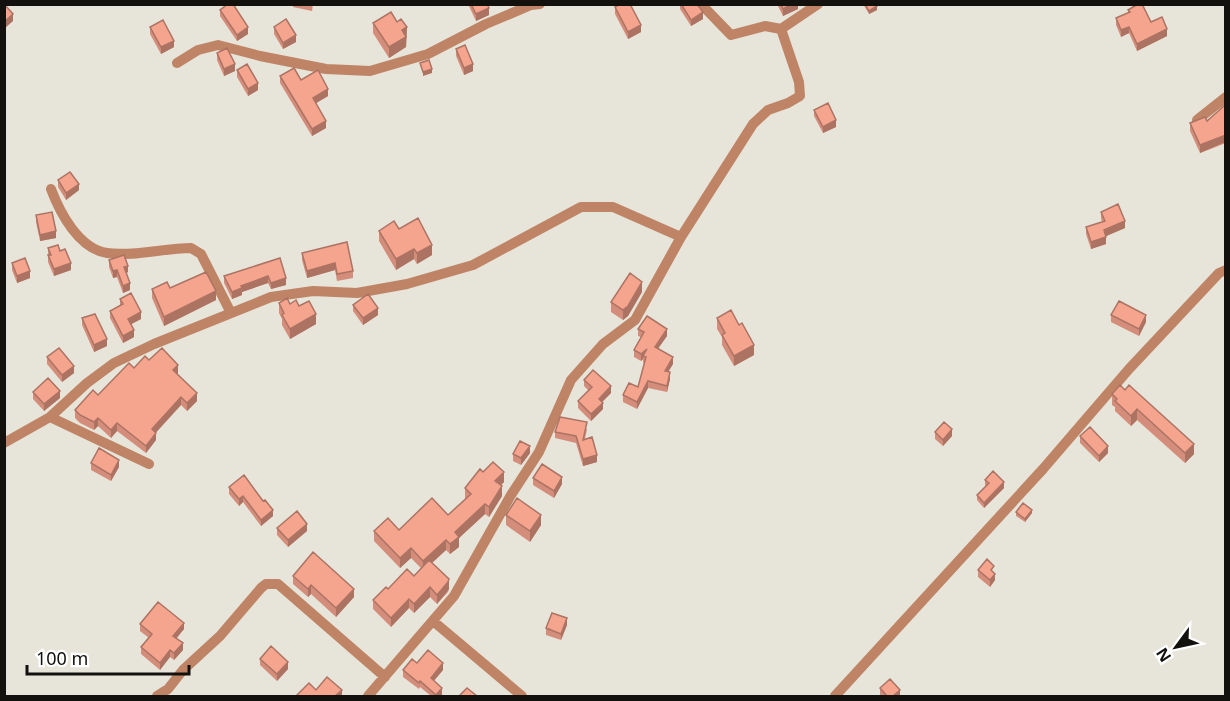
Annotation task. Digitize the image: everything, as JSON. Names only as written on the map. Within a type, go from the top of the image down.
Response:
[{"type":"street","points":[[177,63],[198,50],[218,45],[326,69],[370,71],[428,54],[486,24],[540,4]]},
{"type":"street","points":[[701,4],[730,35],[765,26],[781,29],[818,4]]},
{"type":"street","points":[[368,696],[454,596],[511,495],[539,452],[571,380],[603,344],[635,320],[681,237],[753,124],[768,110],[800,96],[799,82],[781,29]]},
{"type":"street","points":[[1197,120],[1226,97]]},
{"type":"street","points":[[51,189],[70,226],[84,241],[99,251],[114,254],[191,248],[201,254],[231,313]]},
{"type":"street","points":[[4,443],[50,417],[87,383],[114,363],[154,344],[271,297],[313,291],[357,293],[407,284],[474,265],[581,207],[613,207],[681,237]]},
{"type":"street","points":[[835,696],[1043,469],[1129,369],[1219,273],[1226,270]]},
{"type":"street","points":[[50,417],[149,464]]},
{"type":"street","points":[[157,696],[168,689],[183,670],[220,636],[261,588],[271,584],[278,584],[384,677]]},
{"type":"street","points":[[433,621],[522,696]]},
{"type":"building","points":[[228,4],[233,4],[248,27],[237,35],[220,10]]},
{"type":"building","points":[[471,4],[487,4],[489,8],[476,14]]},
{"type":"building","points":[[620,4],[630,4],[641,25],[628,32],[615,7]]},
{"type":"building","points":[[681,4],[697,4],[703,12],[691,20]]},
{"type":"building","points":[[781,4],[792,4],[783,9]]},
{"type":"building","points":[[865,4],[877,4],[877,6],[869,11]]},
{"type":"building","points":[[1142,4],[1151,22],[1162,17],[1167,29],[1137,44],[1129,27],[1121,30],[1116,18],[1130,12],[1128,10]]},
{"type":"building","points":[[4,6],[13,14],[4,22]]},
{"type":"building","points":[[391,12],[397,22],[401,19],[407,27],[402,30],[406,37],[389,47],[373,23]]},
{"type":"building","points":[[286,19],[296,35],[283,43],[274,27]]},
{"type":"building","points":[[163,20],[174,41],[161,47],[150,27]]},
{"type":"building","points":[[465,45],[473,64],[464,68],[456,49]]},
{"type":"building","points":[[227,48],[235,64],[224,69],[217,53]]},
{"type":"building","points":[[429,60],[432,69],[423,72],[420,63]]},
{"type":"building","points":[[247,64],[258,83],[248,89],[237,70]]},
{"type":"building","points":[[294,68],[301,80],[318,70],[328,89],[313,98],[326,121],[312,129],[280,76]]},
{"type":"building","points":[[828,103],[836,120],[823,127],[814,110]]},
{"type":"building","points":[[1225,105],[1226,135],[1200,145],[1190,123],[1205,117],[1207,121]]},
{"type":"building","points":[[70,172],[79,184],[66,193],[58,180]]},
{"type":"building","points":[[1118,204],[1125,221],[1104,230],[1106,237],[1091,242],[1086,227],[1105,221],[1101,212]]},
{"type":"building","points":[[52,212],[56,231],[40,235],[36,215]]},
{"type":"building","points":[[418,218],[432,245],[417,253],[414,249],[396,259],[379,231],[394,221],[399,229]]},
{"type":"building","points":[[347,242],[353,271],[337,274],[335,263],[307,271],[302,253]]},
{"type":"building","points":[[58,245],[60,251],[65,249],[71,263],[54,269],[48,255],[51,255],[48,248]]},
{"type":"building","points":[[124,255],[128,266],[124,267],[130,283],[123,286],[117,270],[113,271],[109,260]]},
{"type":"building","points":[[25,258],[30,271],[17,276],[12,263]]},
{"type":"building","points":[[280,258],[286,278],[271,283],[268,276],[241,286],[242,288],[232,292],[224,276]]},
{"type":"building","points":[[206,272],[216,291],[164,317],[152,289],[167,282],[170,288]]},
{"type":"building","points":[[630,273],[642,282],[628,306],[623,310],[611,302]]},
{"type":"building","points":[[131,293],[141,312],[128,319],[134,330],[123,336],[110,311],[123,304],[120,299]]},
{"type":"building","points":[[368,294],[378,308],[363,318],[353,305]]},
{"type":"building","points":[[287,298],[290,304],[296,300],[299,306],[309,301],[316,314],[290,329],[282,315],[284,313],[279,303]]},
{"type":"building","points":[[1119,301],[1146,315],[1139,329],[1111,315]]},
{"type":"building","points":[[731,310],[739,325],[742,323],[754,345],[734,356],[722,335],[725,333],[717,318]]},
{"type":"building","points":[[95,314],[107,339],[94,345],[82,318]]},
{"type":"building","points":[[647,316],[667,329],[655,347],[673,357],[665,371],[670,372],[667,386],[648,381],[637,402],[623,395],[629,383],[638,387],[646,357],[643,356],[647,349],[641,354],[634,350],[644,332],[638,329]]},
{"type":"building","points":[[59,348],[74,366],[62,375],[47,357]]},
{"type":"building","points":[[162,348],[178,365],[173,370],[197,393],[187,403],[181,397],[152,429],[156,433],[146,446],[117,423],[111,430],[98,418],[94,422],[75,410],[93,390],[98,395],[129,363],[134,368],[145,356],[149,360]]},
{"type":"building","points":[[593,370],[611,386],[599,399],[603,403],[591,414],[578,401],[592,387],[584,380]]},
{"type":"building","points":[[48,378],[60,391],[44,404],[33,392]]},
{"type":"building","points":[[1120,385],[1125,390],[1129,385],[1194,444],[1185,453],[1137,409],[1131,416],[1115,401],[1117,399],[1112,394]]},
{"type":"building","points":[[560,417],[587,422],[583,440],[592,437],[597,455],[583,459],[576,436],[555,432]]},
{"type":"building","points":[[944,422],[952,429],[943,440],[935,432]]},
{"type":"building","points":[[1090,427],[1108,446],[1099,456],[1080,436]]},
{"type":"building","points":[[520,441],[530,446],[521,458],[513,454]]},
{"type":"building","points":[[99,448],[119,460],[111,475],[91,463]]},
{"type":"building","points":[[493,462],[504,472],[495,481],[502,486],[489,507],[485,504],[455,532],[459,537],[450,544],[446,540],[423,561],[411,548],[400,558],[374,531],[388,518],[399,530],[432,498],[448,515],[471,494],[465,488],[480,469],[483,472]]},
{"type":"building","points":[[542,464],[562,477],[554,491],[533,478]]},
{"type":"building","points":[[993,471],[1004,482],[984,503],[977,495],[989,483],[985,480]]},
{"type":"building","points":[[244,475],[263,501],[265,500],[273,510],[261,520],[243,496],[239,499],[229,487]]},
{"type":"building","points":[[517,498],[541,515],[530,531],[506,515]]},
{"type":"building","points":[[1023,503],[1032,510],[1025,519],[1016,512]]},
{"type":"building","points":[[297,511],[307,524],[288,540],[277,528]]},
{"type":"building","points":[[313,552],[354,589],[336,608],[311,585],[308,589],[293,576]]},
{"type":"building","points":[[987,559],[994,566],[991,570],[995,574],[990,580],[978,570]]},
{"type":"building","points":[[429,560],[449,579],[448,582],[437,595],[430,587],[414,604],[409,599],[391,618],[373,600],[386,587],[388,589],[407,569],[414,576]]},
{"type":"building","points":[[158,602],[184,623],[173,636],[183,643],[174,653],[170,650],[160,663],[141,647],[152,634],[140,624]]},
{"type":"building","points":[[552,613],[567,618],[561,634],[546,628]]},
{"type":"building","points":[[271,646],[288,662],[277,674],[260,659]]},
{"type":"building","points":[[428,650],[443,663],[431,678],[442,688],[436,695],[403,670],[412,659],[417,663]]},
{"type":"building","points":[[327,677],[342,690],[335,696],[296,696],[309,683],[316,690]]},
{"type":"building","points":[[890,679],[900,690],[893,696],[887,696],[880,688]]},
{"type":"building","points":[[467,688],[477,696],[460,695]]}]
